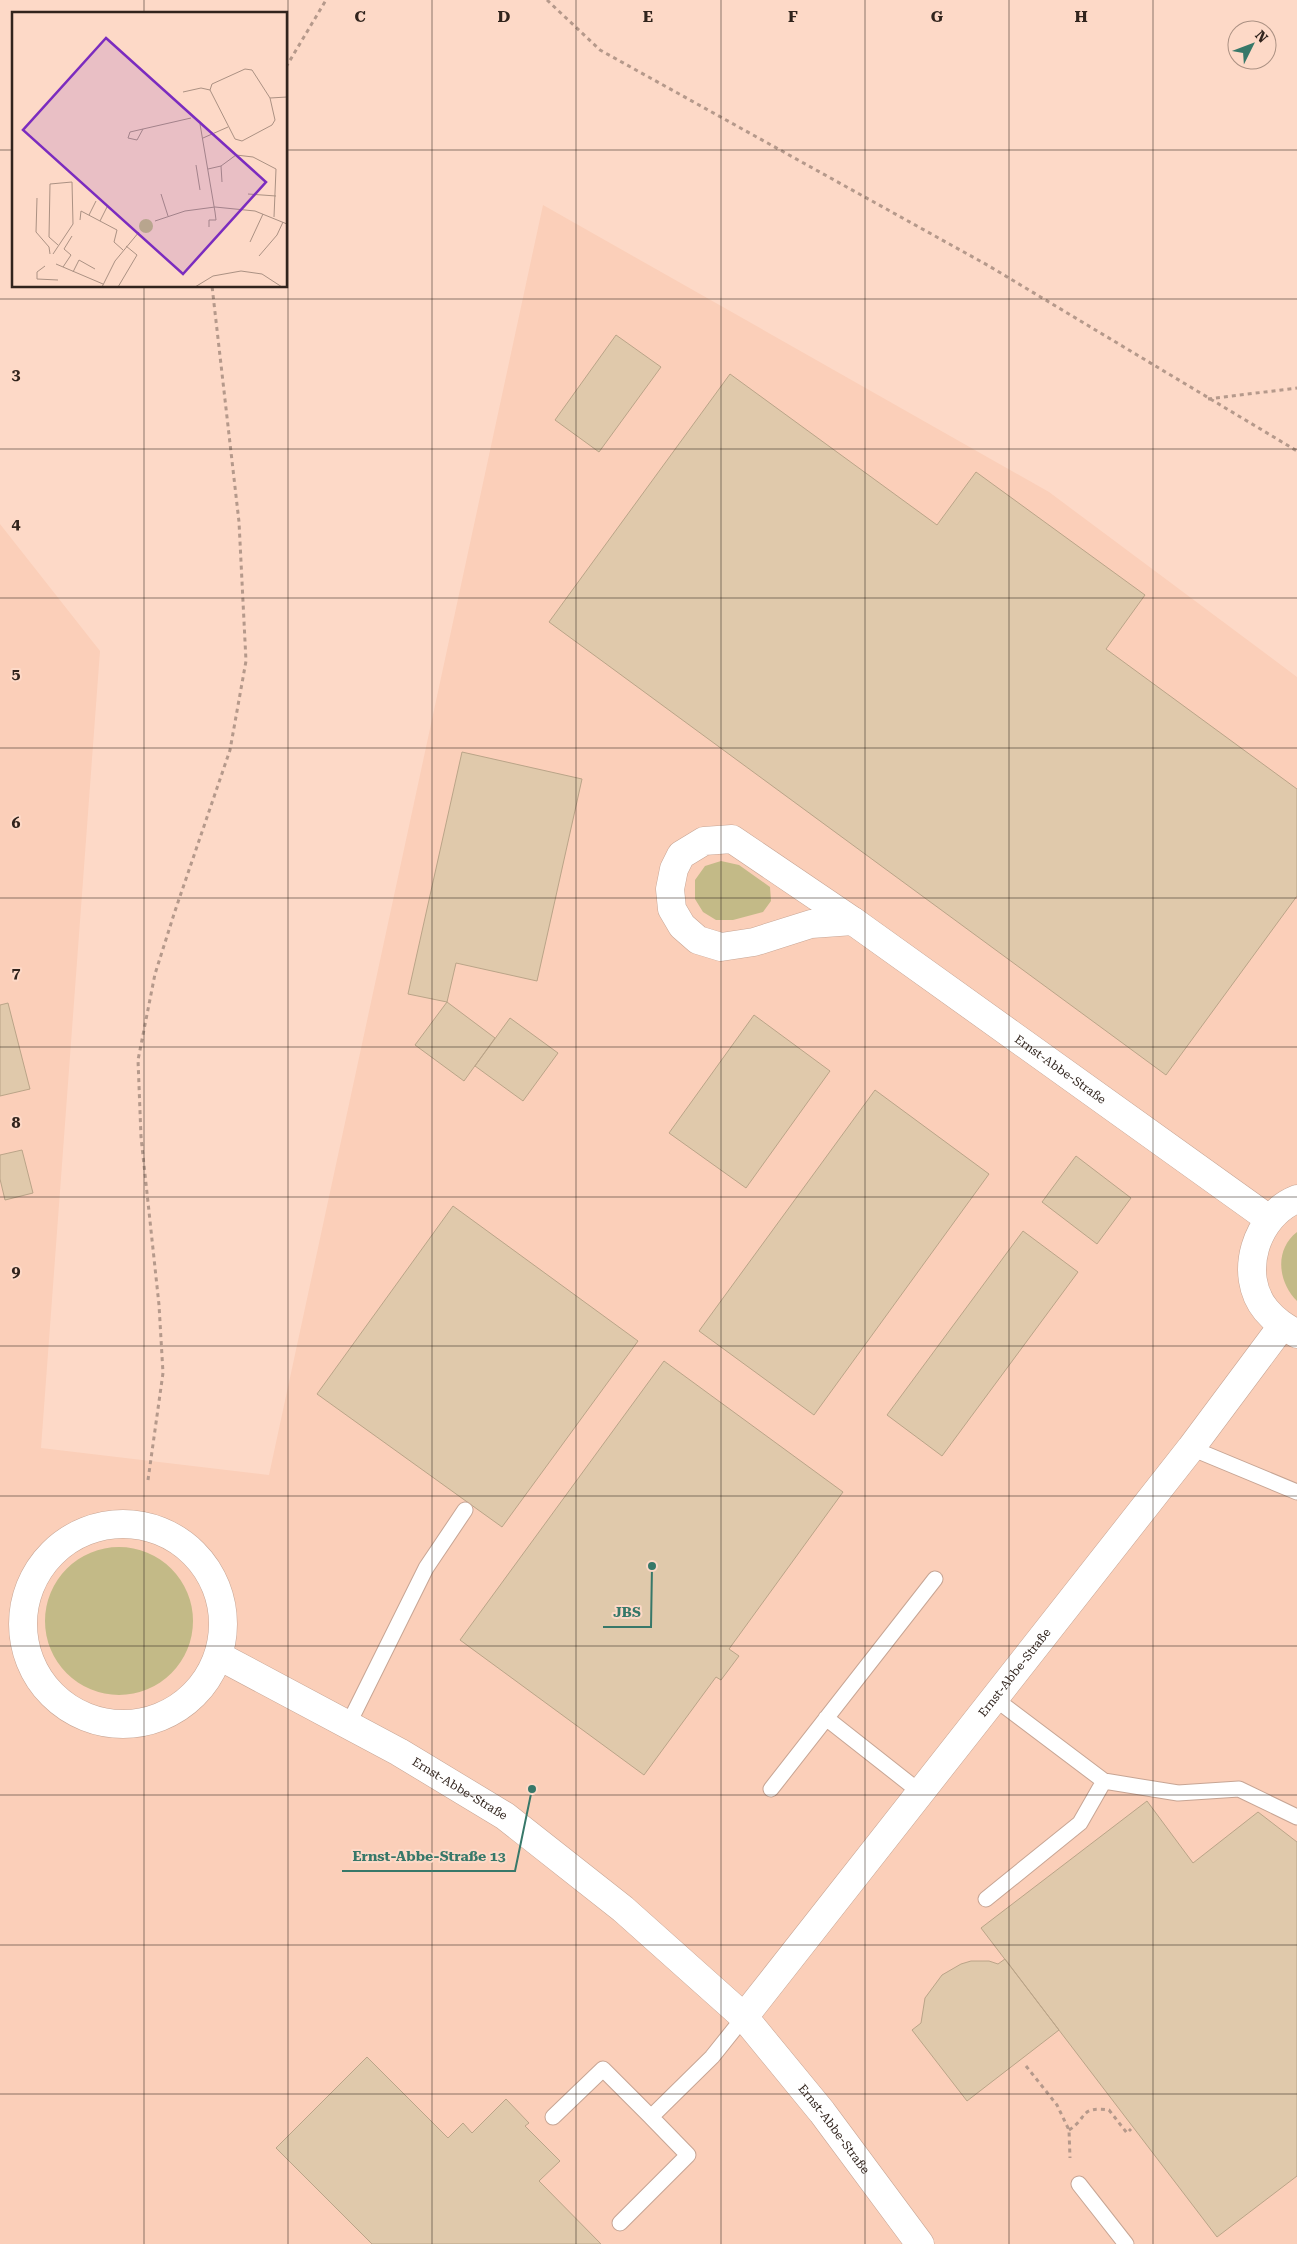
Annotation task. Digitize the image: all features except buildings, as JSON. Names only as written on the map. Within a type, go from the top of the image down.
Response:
[{"type":"street","name":"Ernst-Abbe-Straße","points":[[853,920],[812,924],[754,942],[721,947],[698,940],[682,926],[672,909],[670,888],[674,869],[681,855],[704,841],[732,839],[853,920],[1269,1219]]},
{"type":"street","name":"Ernst-Abbe-Straße","points":[[744,2017],[1191,1448],[1290,1330],[1265,1309],[1255,1287],[1252,1263],[1257,1240],[1269,1219],[1288,1202],[1297,1199]]},
{"type":"street","points":[[132,1524],[162,1532],[188,1548],[208,1572],[220,1600],[223,1630],[219,1656],[202,1686],[181,1706],[155,1719],[126,1724],[97,1721],[70,1710],[48,1691],[32,1667],[12,1610],[49,1556],[73,1537],[102,1526],[132,1524]]},
{"type":"street","name":"Ernst-Abbe-Straße","points":[[219,1656],[399,1752],[505,1816],[623,1908],[744,2017],[822,2112],[920,2244]]},
{"type":"lane","points":[[1191,1448],[1297,1492]]},
{"type":"lane","points":[[348,1725],[426,1568],[465,1510]]},
{"type":"lane","points":[[771,1789],[936,1579]]},
{"type":"lane","points":[[994,1698],[1104,1781],[1178,1793],[1239,1789],[1297,1817]]},
{"type":"lane","points":[[826,1718],[920,1792]]},
{"type":"lane","points":[[986,1899],[1080,1823],[1104,1781]]},
{"type":"lane","points":[[651,2117],[712,2057],[744,2017]]},
{"type":"lane","points":[[553,2117],[602,2069],[688,2156],[620,2223]]},
{"type":"lane","points":[[1079,2184],[1126,2244]]},
{"type":"path","points":[[288,64],[326,0]]},
{"type":"path","points":[[547,0],[600,50],[988,266],[1297,451]]},
{"type":"path","points":[[148,1480],[164,1373],[159,1305],[141,1137],[138,1060],[155,974],[230,750],[246,661],[239,522],[212,288]]},
{"type":"path","points":[[1208,399],[1297,388]]},
{"type":"path","points":[[1026,2066],[1058,2105],[1069,2130],[1071,2167],[1079,2184]]},
{"type":"path","points":[[1069,2130],[1077,2125],[1084,2113],[1094,2108],[1109,2110],[1127,2133],[1131,2129]]},
{"type":"shaded area","points":[[543,205],[1049,492],[1297,677],[1297,2244],[0,2244],[0,524],[100,651],[41,1448],[269,1475]]},
{"type":"shaded area","points":[[721,861],[739,865],[770,887],[771,901],[763,912],[733,920],[716,920],[703,912],[695,899],[695,880],[705,866]]},
{"type":"shaded area","points":[[1297,1232],[1297,1301],[1286,1285],[1281,1266],[1285,1248]]},
{"type":"shaded area","points":[[119,1547],[133,1548],[147,1553],[160,1559],[171,1569],[181,1580],[187,1593],[192,1607],[192,1635],[187,1649],[181,1662],[171,1673],[160,1683],[147,1689],[133,1694],[119,1695],[105,1694],[91,1689],[78,1683],[67,1673],[57,1662],[51,1649],[46,1635],[45,1621],[46,1607],[51,1593],[57,1580],[67,1569],[78,1559],[91,1553],[105,1548]]},
{"type":"place","name":"JBS","points":[[652,1566]]},
{"type":"place","name":"Ernst-Abbe-Straße 13","points":[[532,1789]]}]
